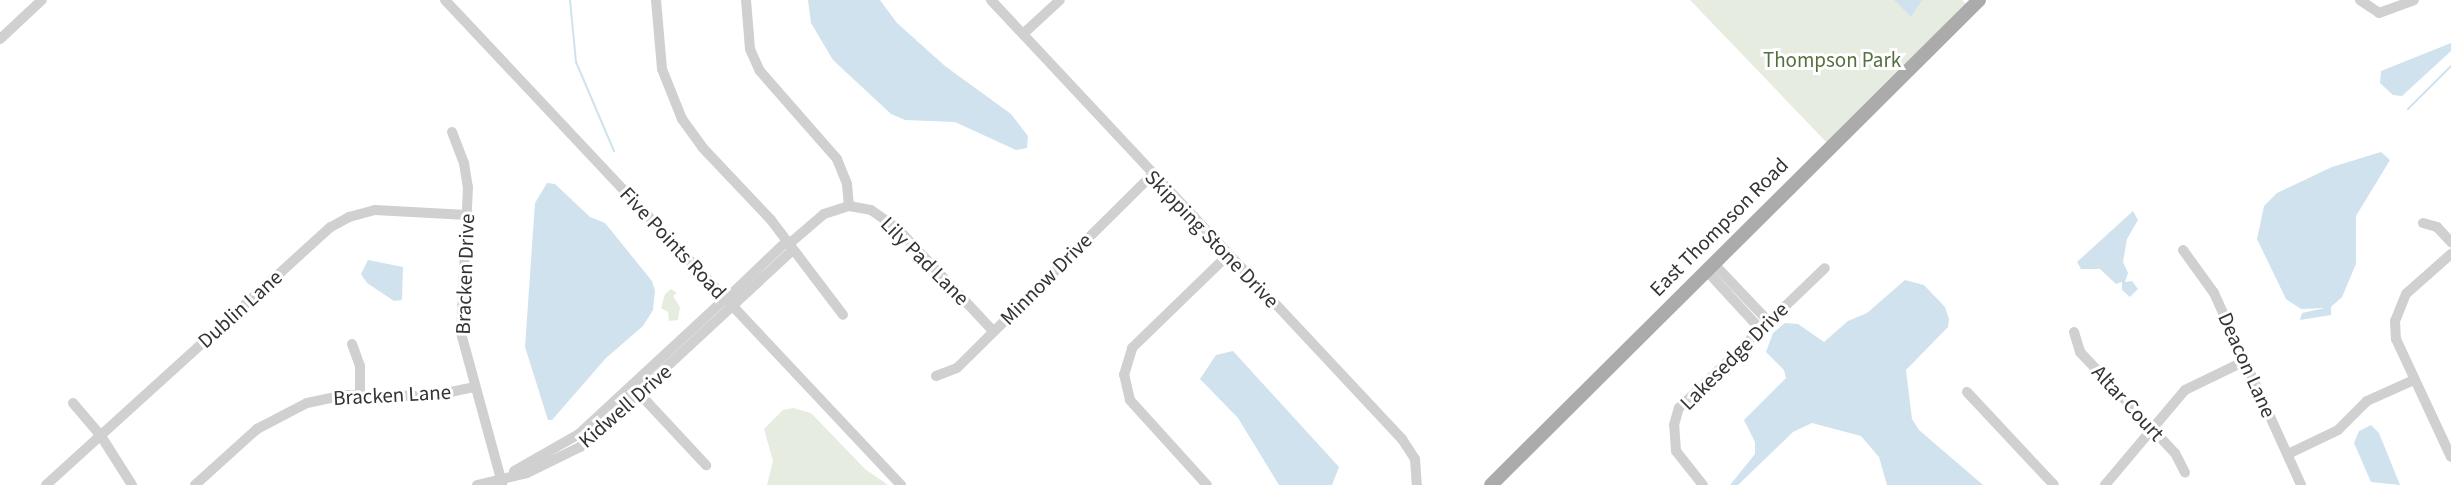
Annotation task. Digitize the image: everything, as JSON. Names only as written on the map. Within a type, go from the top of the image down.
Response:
[{"type":"main road","name":"East Thompson Road","points":[[1500,482],[1972,2]]},
{"type":"street","points":[[0,39],[42,0]]},
{"type":"street","name":"Five Points Road","points":[[446,0],[902,485]]},
{"type":"street","points":[[656,0],[662,69],[677,111],[702,147],[790,245],[843,315]]},
{"type":"street","points":[[726,298],[824,214],[849,206],[847,184],[837,159],[760,71],[750,50],[746,0]]},
{"type":"street","name":"Skipping Stone Drive","points":[[991,0],[1152,175],[1402,439],[1415,459],[1417,485]]},
{"type":"street","points":[[1023,34],[1060,0]]},
{"type":"street","points":[[2360,0],[2379,13],[2414,0]]},
{"type":"street","name":"Bracken Drive","points":[[452,132],[466,172],[467,215],[460,328],[501,482]]},
{"type":"street","name":"Minnow Drive","points":[[936,376],[957,368],[1152,175]]},
{"type":"street","name":"Lily Pad Lane","points":[[849,206],[871,210],[888,220],[993,332]]},
{"type":"street","name":"Dublin Lane","points":[[46,485],[339,222],[383,209],[467,215]]},
{"type":"street","points":[[2423,223],[2437,227],[2451,242]]},
{"type":"street","points":[[734,307],[790,245]]},
{"type":"street","name":"Deacon Lane","points":[[2183,250],[2214,292],[2301,485]]},
{"type":"street","points":[[2451,254],[2406,294],[2395,321],[2396,339],[2451,457]]},
{"type":"street","points":[[1207,485],[1130,400],[1119,375],[1132,348],[1228,255]]},
{"type":"street","points":[[1709,267],[1764,325]]},
{"type":"street","name":"Lakesedge Drive","points":[[1703,485],[1676,451],[1676,417],[1685,399],[1825,268]]},
{"type":"street","name":"Kidwell Drive","points":[[501,482],[558,450],[632,386],[726,298]]},
{"type":"street","name":"Kidwell Drive","points":[[477,485],[501,482],[566,456],[640,394],[734,307]]},
{"type":"street","name":"Altar Court","points":[[2074,332],[2080,352],[2175,453],[2185,473]]},
{"type":"street","points":[[352,344],[360,362],[360,395]]},
{"type":"street","points":[[2105,485],[2185,390],[2244,361]]},
{"type":"street","points":[[2288,454],[2338,430],[2367,401],[2414,380]]},
{"type":"street","points":[[632,386],[706,465]]},
{"type":"street","name":"Bracken Lane","points":[[195,485],[250,434],[277,416],[317,400],[360,395],[425,396],[475,387]]},
{"type":"street","points":[[1967,392],[2054,485]]},
{"type":"street","points":[[73,403],[100,436],[132,485]]},
{"type":"green space","name":"Thompson Park","points":[[1690,0],[1962,0],[1970,8],[1830,146]]},
{"type":"green space","points":[[671,289],[677,293],[673,296],[680,307],[678,320],[669,321],[668,312],[661,308],[665,294]]},
{"type":"green space","points":[[793,408],[811,413],[865,469],[888,485],[767,485],[773,461],[764,429],[783,410]]},
{"type":"water","points":[[808,0],[880,0],[897,23],[945,66],[1011,114],[1028,136],[1027,148],[1016,150],[955,122],[905,120],[891,114],[833,60],[811,23]]},
{"type":"water","points":[[1894,0],[1922,0],[1911,17]]},
{"type":"water","points":[[2451,43],[2451,51],[2402,96],[2393,95],[2380,83],[2381,71]]},
{"type":"water","points":[[2381,152],[2390,160],[2356,216],[2356,264],[2342,297],[2331,307],[2331,315],[2300,320],[2302,313],[2325,308],[2301,309],[2286,299],[2257,239],[2264,206],[2277,193],[2332,167]]},
{"type":"water","points":[[547,183],[555,184],[590,217],[605,223],[652,281],[655,291],[653,310],[643,326],[606,358],[552,420],[548,420],[525,347],[535,203]]},
{"type":"water","points":[[2133,211],[2138,220],[2127,239],[2123,262],[2128,273],[2125,282],[2132,281],[2138,289],[2130,297],[2122,290],[2122,282],[2116,284],[2100,269],[2081,269],[2077,262]]},
{"type":"water","points":[[368,260],[403,267],[402,300],[394,301],[367,283],[361,274]]},
{"type":"water","points":[[1905,280],[1924,285],[1945,307],[1949,319],[1948,327],[1906,370],[1912,419],[1919,430],[1983,485],[1887,485],[1879,457],[1861,436],[1812,423],[1793,432],[1738,485],[1730,485],[1755,454],[1755,442],[1744,420],[1786,378],[1784,370],[1766,352],[1773,333],[1785,323],[1798,324],[1824,342],[1848,321],[1867,313]]},
{"type":"water","points":[[1233,351],[1339,467],[1332,485],[1279,485],[1238,418],[1200,379],[1216,355]]},
{"type":"water","points":[[2371,425],[2379,433],[2400,485],[2371,482],[2354,443],[2359,431]]},
{"type":"waterway","points":[[570,0],[576,62],[614,151]]},
{"type":"waterway","points":[[2408,109],[2451,66]]}]
